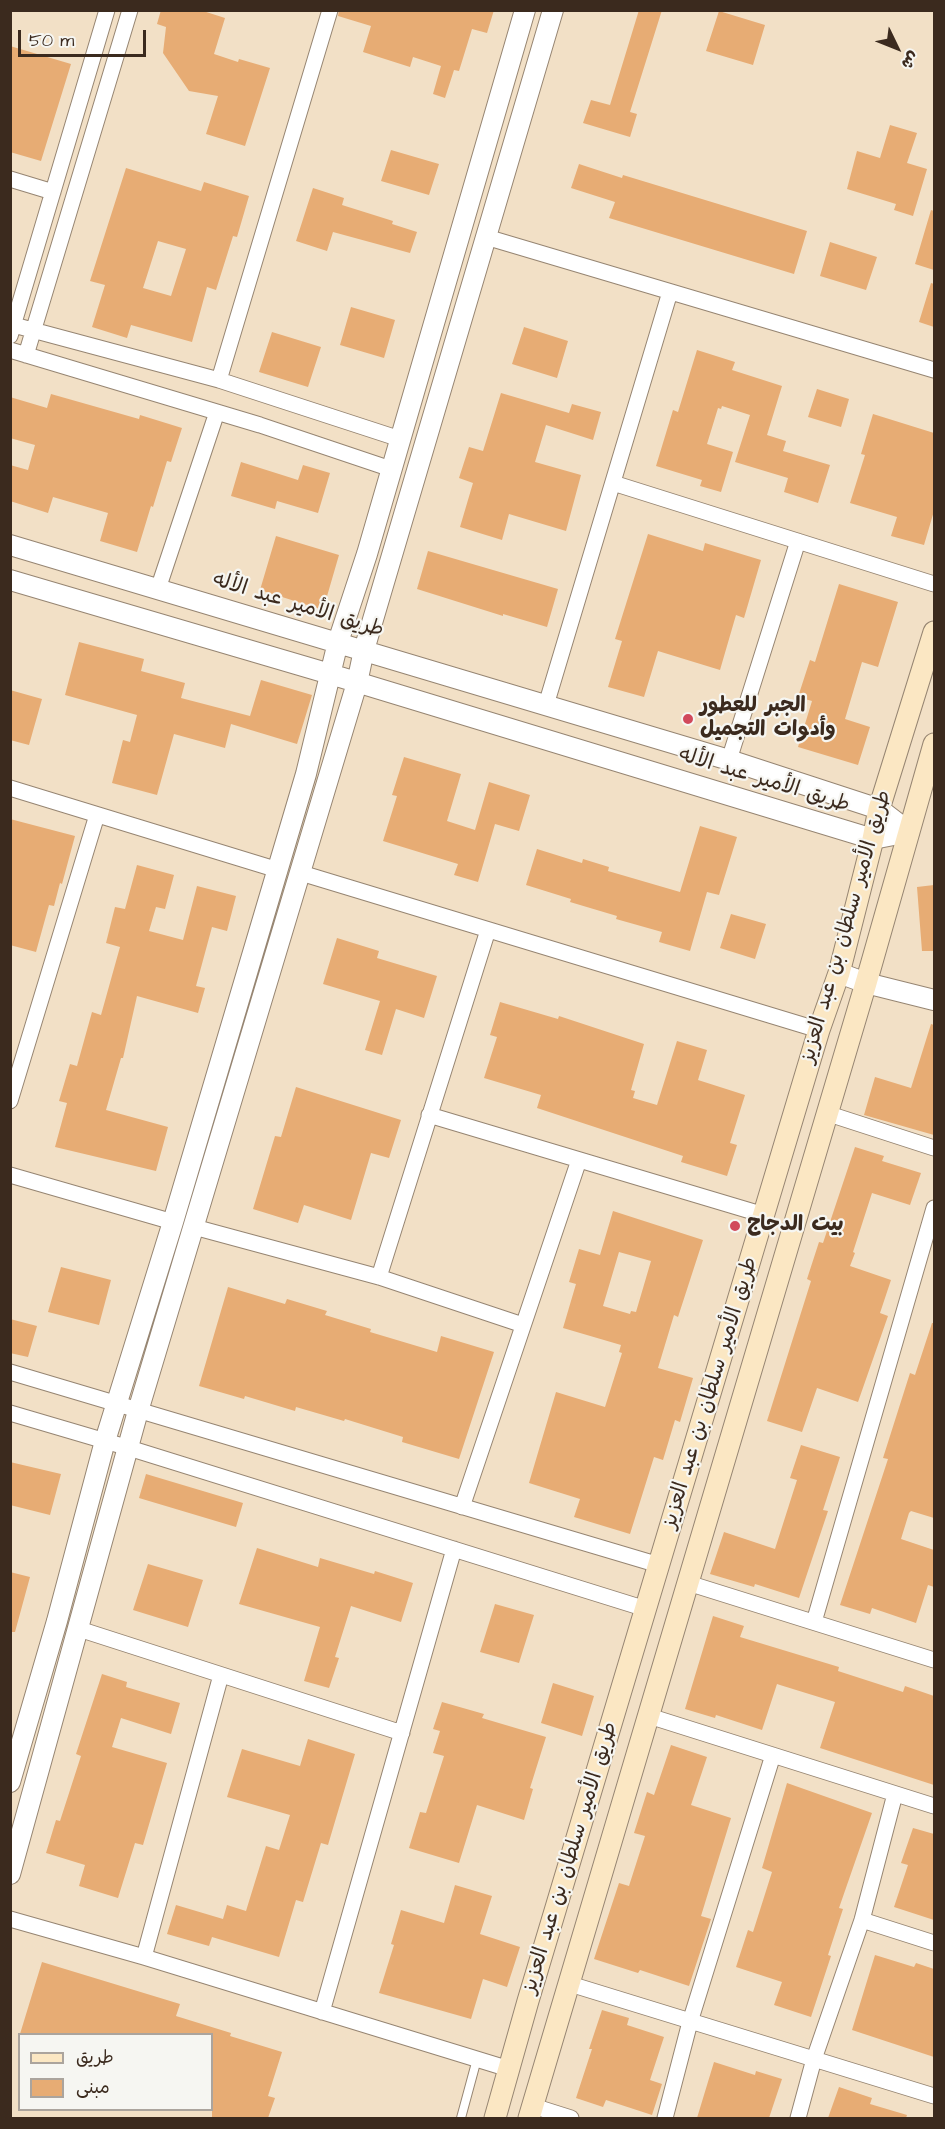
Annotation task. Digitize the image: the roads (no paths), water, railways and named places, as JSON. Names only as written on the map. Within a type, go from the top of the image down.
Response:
[{"type":"main road","name":"طريق الأمير سلطان بن عبد العزيز","points":[[495,2118],[819,1030],[839,973],[879,809],[934,632]]},
{"type":"main road","name":"طريق الأمير سلطان بن عبد العزيز","points":[[531,2112],[866,982],[934,744]]},
{"type":"street","points":[[107,10],[12,328],[34,330],[219,380],[400,439]]},
{"type":"street","points":[[26,355],[130,10]]},
{"type":"street","points":[[219,380],[330,10]]},
{"type":"street","points":[[10,1782],[57,1621],[105,1441],[278,870],[306,774],[339,642],[367,554],[525,10]]},
{"type":"street","points":[[10,1874],[138,1411],[357,683],[364,650],[553,10]]},
{"type":"street","points":[[10,179],[53,192]]},
{"type":"street","points":[[486,237],[934,370]]},
{"type":"street","points":[[546,705],[670,292]]},
{"type":"street","points":[[10,350],[217,412],[392,469]]},
{"type":"street","points":[[158,589],[217,412]]},
{"type":"street","points":[[613,483],[934,584]]},
{"type":"street","points":[[729,760],[798,542]]},
{"type":"street","name":"طريق الأمير عبد الأله","points":[[10,545],[729,760],[879,809],[909,832]]},
{"type":"street","name":"طريق الأمير عبد الأله","points":[[10,580],[330,674],[873,839],[909,832]]},
{"type":"street","points":[[10,788],[278,870]]},
{"type":"street","points":[[10,1101],[97,815]]},
{"type":"street","points":[[300,873],[819,1030]]},
{"type":"street","points":[[378,1277],[488,930]]},
{"type":"street","points":[[839,973],[934,1000]]},
{"type":"street","points":[[826,1113],[934,1148]]},
{"type":"street","points":[[429,1115],[764,1215]]},
{"type":"street","points":[[462,1507],[579,1160]]},
{"type":"street","points":[[10,1175],[173,1222]]},
{"type":"street","points":[[814,1622],[934,1208]]},
{"type":"street","points":[[194,1227],[378,1277],[524,1325]]},
{"type":"street","points":[[10,1372],[659,1565]]},
{"type":"street","points":[[10,1413],[646,1609]]},
{"type":"street","points":[[322,2012],[454,1549]]},
{"type":"street","points":[[688,1582],[814,1622],[933,1656]]},
{"type":"street","points":[[79,1629],[402,1733]]},
{"type":"street","points":[[144,1957],[221,1675]]},
{"type":"street","points":[[649,1716],[934,1806]]},
{"type":"street","points":[[665,2118],[690,2022],[773,1755]]},
{"type":"street","points":[[798,2118],[814,2059],[862,1920],[895,1794]]},
{"type":"street","points":[[10,1919],[144,1957],[509,2069]]},
{"type":"street","points":[[862,1920],[934,1943]]},
{"type":"street","points":[[570,1984],[934,2096]]},
{"type":"street","points":[[531,2112],[571,2118]]},
{"type":"lane","points":[[461,2118],[477,2059]]},
{"type":"place","name":"الجبر للعطور وأدوات التجميل","points":[[688,719]]},
{"type":"place","name":"بيت الدجاج","points":[[735,1226]]}]
